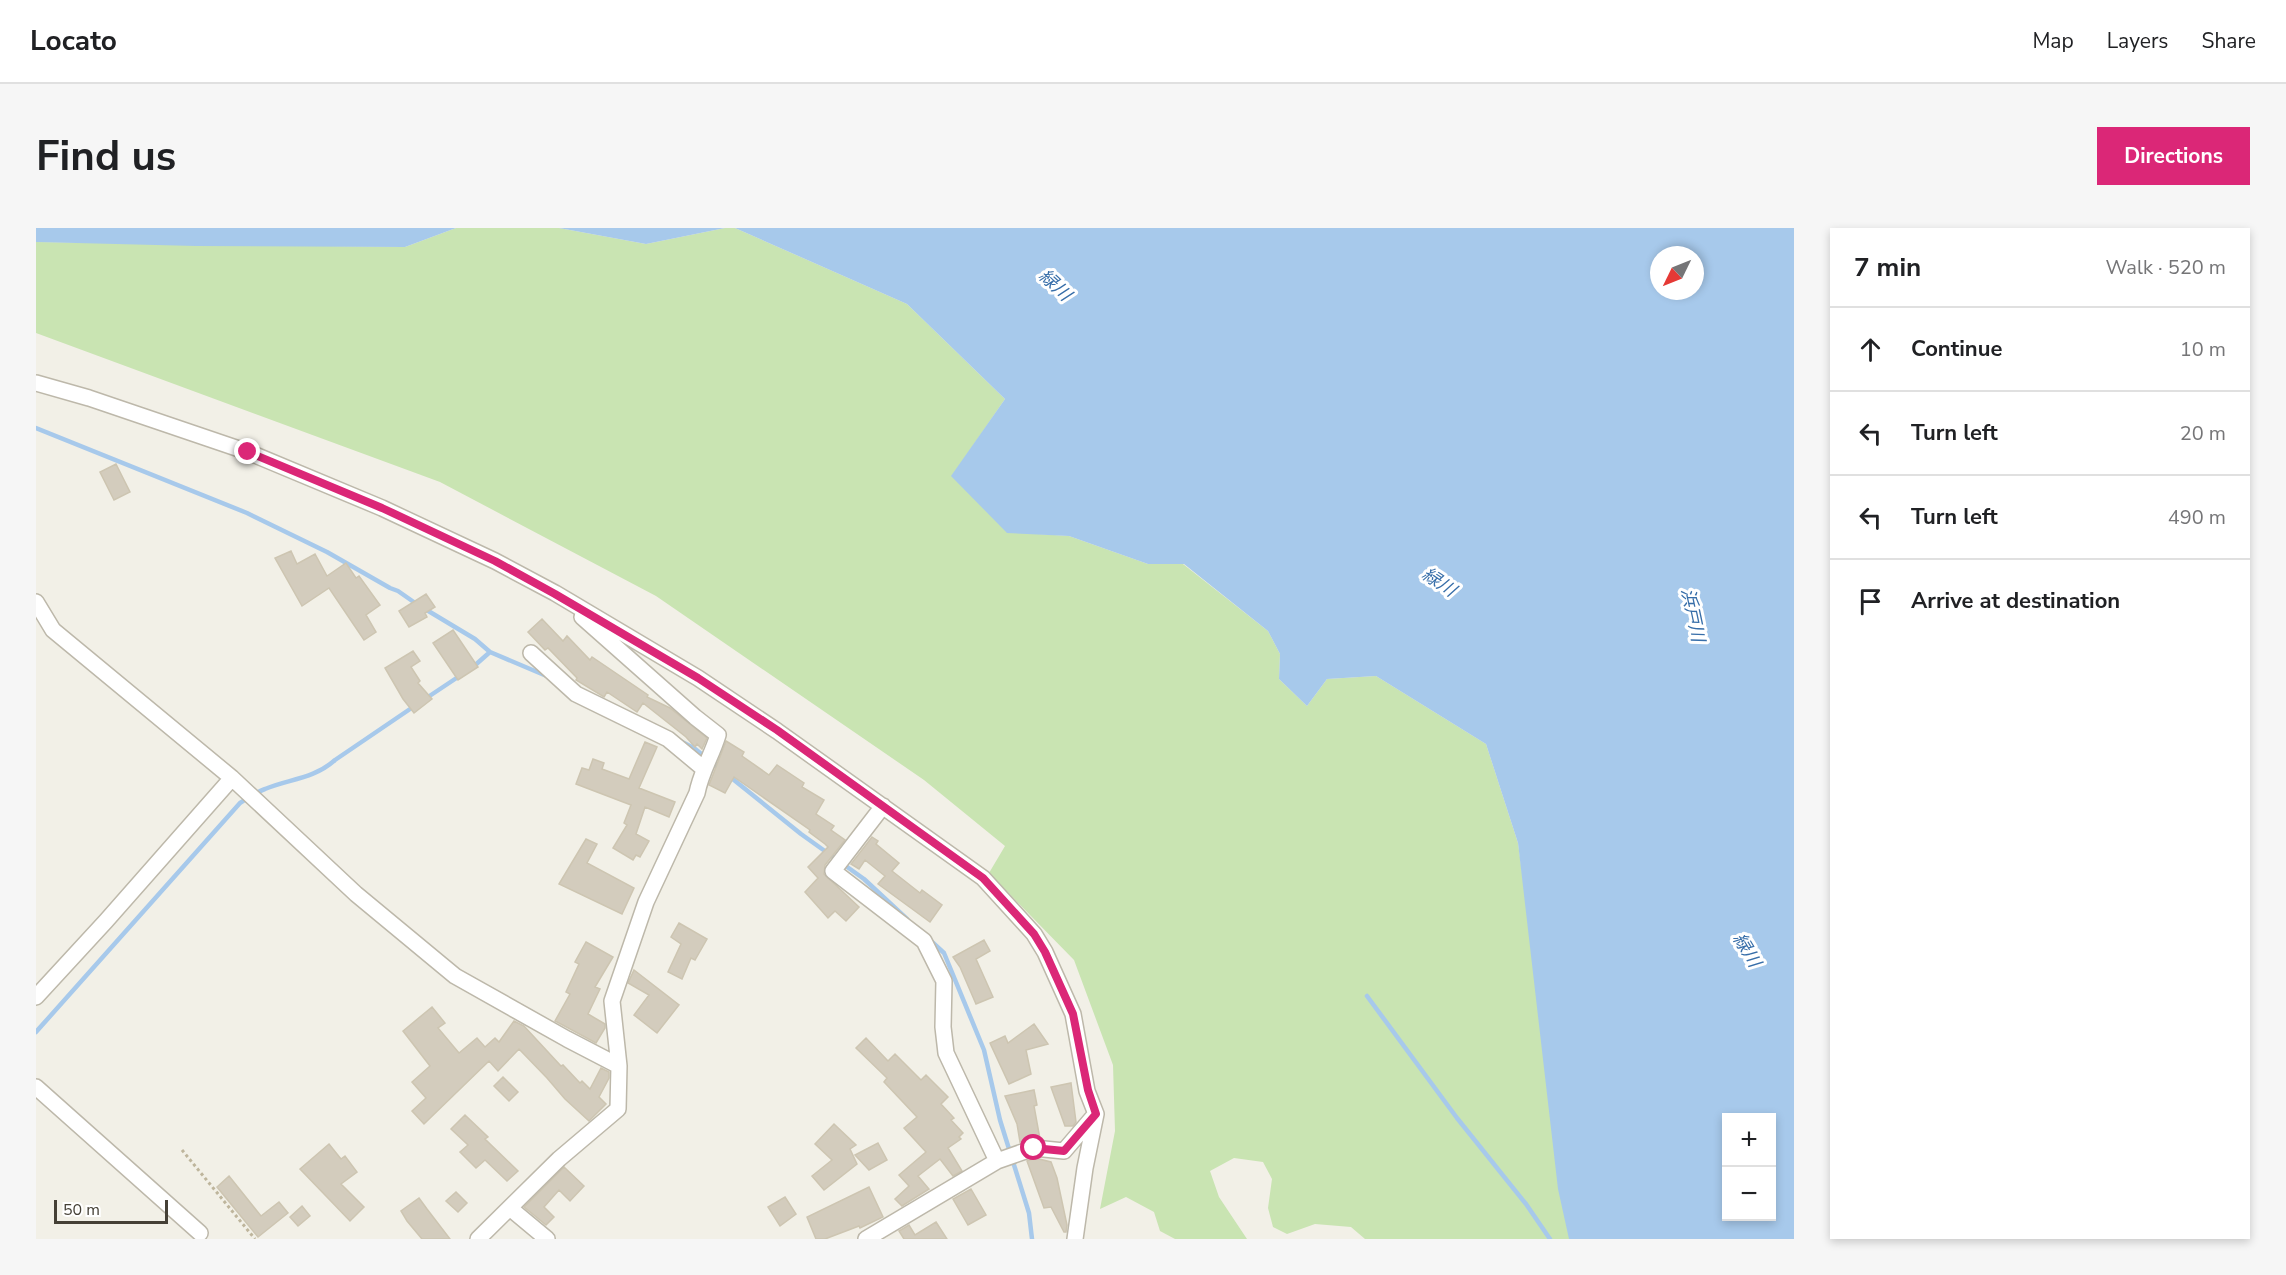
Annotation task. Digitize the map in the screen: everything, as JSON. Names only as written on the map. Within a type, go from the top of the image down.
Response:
[{"type":"street","points":[[36,383],[89,398],[248,452],[382,508],[495,561],[698,678],[777,730],[983,878],[1034,934],[1045,952],[1073,1014],[1088,1090],[1096,1114],[1085,1168],[1075,1239]]},
{"type":"street","points":[[478,1239],[511,1209],[559,1159],[618,1109],[619,1066],[612,1001],[646,902],[697,793],[701,774],[711,757],[718,735],[555,594]]},
{"type":"street","points":[[36,602],[53,630],[232,778],[356,894],[455,975],[619,1066]]},
{"type":"street","points":[[531,653],[576,694],[668,739],[704,769]]},
{"type":"street","points":[[36,997],[232,778]]},
{"type":"street","points":[[883,806],[833,871],[924,941],[944,981],[943,1026],[946,1053],[997,1161]]},
{"type":"street","points":[[36,1087],[200,1233]]},
{"type":"street","points":[[866,1239],[997,1161],[1034,1148],[1064,1151],[1096,1114]]},
{"type":"street","points":[[511,1209],[547,1239]]},
{"type":"path","points":[[182,1150],[255,1239]]},
{"type":"green space","points":[[456,228],[559,228],[646,244],[735,228],[907,304],[1005,399],[952,476],[1007,532],[1069,536],[1148,564],[1183,564],[1268,631],[1280,654],[1279,679],[1307,706],[1327,679],[1376,676],[1486,744],[1518,843],[1572,1239],[1365,1239],[1351,1227],[1315,1224],[1287,1234],[1273,1227],[1268,1208],[1272,1179],[1263,1162],[1234,1158],[1210,1171],[1219,1197],[1247,1239],[1175,1239],[1160,1231],[1154,1212],[1126,1197],[1100,1209],[1115,1131],[1113,1065],[1074,960],[989,873],[1005,846],[924,780],[656,596],[440,482],[36,333],[36,242],[405,247]]},
{"type":"water","points":[[36,228],[456,228],[405,247],[196,246],[36,242]]},
{"type":"water","points":[[559,228],[725,228],[646,244]]},
{"type":"water","points":[[735,228],[1794,228],[1794,1239],[1569,1239],[1558,1189],[1518,843],[1486,744],[1376,676],[1327,679],[1307,706],[1279,679],[1280,654],[1268,631],[1184,564],[1148,564],[1069,536],[1007,533],[951,476],[1005,399],[907,304]]},
{"type":"building","points":[[116,464],[130,492],[114,500],[100,472]]},
{"type":"building","points":[[291,551],[297,564],[315,554],[327,576],[346,563],[356,578],[359,576],[380,605],[366,615],[376,632],[364,640],[329,588],[302,606],[275,558]]},
{"type":"building","points":[[426,594],[435,607],[425,613],[427,617],[409,627],[399,611]]},
{"type":"building","points":[[542,619],[563,641],[567,636],[590,660],[592,657],[648,695],[647,697],[670,708],[707,738],[702,749],[697,744],[695,747],[686,737],[643,703],[637,712],[607,692],[604,697],[576,680],[577,678],[548,648],[545,650],[528,632]]},
{"type":"building","points":[[453,630],[478,667],[458,680],[433,643]]},
{"type":"building","points":[[413,651],[420,661],[411,667],[420,681],[418,683],[432,699],[414,713],[385,668]]},
{"type":"building","points":[[726,741],[744,752],[742,756],[769,775],[777,765],[804,783],[802,787],[824,800],[816,814],[834,826],[831,830],[845,840],[825,865],[824,874],[859,907],[846,921],[835,911],[828,918],[805,892],[818,878],[808,867],[828,847],[825,844],[809,832],[810,830],[734,777],[725,793],[709,785]]},
{"type":"building","points":[[645,742],[657,747],[639,788],[675,802],[669,817],[645,807],[636,834],[649,841],[640,857],[636,855],[633,860],[613,848],[627,825],[624,823],[631,805],[576,784],[582,768],[589,770],[593,759],[604,763],[602,769],[629,779]]},
{"type":"building","points":[[872,837],[878,841],[876,844],[899,863],[892,871],[920,893],[922,890],[942,905],[930,922],[878,884],[885,876],[865,860],[859,869],[851,864]]},
{"type":"building","points":[[586,839],[597,844],[587,863],[634,888],[622,914],[559,884]]},
{"type":"building","points":[[679,923],[707,939],[695,960],[691,958],[682,979],[668,972],[681,944],[671,937]]},
{"type":"building","points":[[984,940],[990,951],[976,959],[993,997],[976,1004],[960,967],[953,957]]},
{"type":"building","points":[[586,942],[613,957],[595,987],[600,989],[588,1014],[605,1024],[596,1043],[555,1021],[570,994],[566,992],[579,964],[575,962]]},
{"type":"building","points":[[634,970],[679,1005],[657,1033],[634,1015],[649,995],[628,983]]},
{"type":"building","points":[[432,1007],[445,1023],[438,1028],[459,1053],[477,1038],[485,1047],[495,1038],[499,1042],[514,1021],[524,1026],[561,1066],[563,1065],[580,1083],[582,1081],[590,1089],[601,1068],[609,1072],[609,1078],[599,1097],[606,1104],[589,1121],[565,1099],[519,1049],[498,1071],[489,1061],[424,1124],[412,1111],[426,1098],[412,1082],[430,1066],[403,1031]]},
{"type":"building","points":[[1034,1024],[1048,1044],[1026,1050],[1031,1074],[1009,1084],[990,1043],[1005,1036],[1008,1043]]},
{"type":"building","points":[[866,1038],[888,1061],[895,1054],[921,1080],[926,1075],[948,1097],[941,1104],[954,1118],[951,1120],[963,1133],[959,1137],[961,1139],[948,1148],[962,1171],[953,1176],[940,1159],[918,1176],[929,1189],[902,1206],[895,1199],[909,1186],[899,1175],[926,1152],[904,1128],[917,1117],[884,1082],[887,1078],[856,1048]]},
{"type":"building","points":[[503,1077],[518,1092],[509,1101],[494,1086]]},
{"type":"building","points":[[1071,1083],[1076,1122],[1073,1126],[1065,1126],[1051,1087]]},
{"type":"building","points":[[1034,1090],[1037,1105],[1034,1106],[1040,1139],[1020,1142],[1017,1124],[1005,1096]]},
{"type":"building","points":[[465,1115],[488,1137],[485,1139],[518,1171],[507,1181],[485,1160],[476,1168],[460,1152],[468,1145],[451,1129]]},
{"type":"building","points":[[834,1124],[856,1145],[850,1149],[857,1164],[824,1190],[812,1176],[832,1160],[815,1144]]},
{"type":"building","points":[[878,1143],[887,1160],[869,1170],[855,1155]]},
{"type":"building","points":[[329,1144],[341,1159],[345,1156],[357,1172],[341,1184],[364,1207],[350,1221],[300,1169]]},
{"type":"building","points":[[1035,1158],[1051,1162],[1057,1178],[1067,1225],[1066,1232],[1051,1207],[1044,1208],[1027,1161]]},
{"type":"building","points":[[564,1167],[584,1186],[570,1201],[559,1190],[544,1207],[554,1217],[546,1225],[524,1207]]},
{"type":"building","points":[[229,1176],[261,1216],[279,1202],[288,1213],[258,1237],[217,1187]]},
{"type":"building","points":[[869,1187],[883,1217],[860,1228],[859,1226],[825,1239],[816,1239],[807,1217]]},
{"type":"building","points":[[971,1189],[986,1215],[968,1225],[953,1199]]},
{"type":"building","points":[[456,1192],[467,1203],[458,1212],[446,1201]]},
{"type":"building","points":[[785,1197],[796,1214],[780,1226],[768,1207]]},
{"type":"building","points":[[419,1198],[450,1239],[422,1239],[407,1221],[401,1211]]},
{"type":"building","points":[[302,1206],[310,1216],[298,1226],[290,1217]]},
{"type":"building","points":[[936,1222],[947,1239],[904,1239],[899,1231],[909,1225],[915,1235]]},
{"type":"waterway","points":[[36,428],[247,513],[327,552],[398,591],[418,605]]},
{"type":"waterway","points":[[425,609],[475,639],[490,652],[549,677]]},
{"type":"waterway","points":[[473,667],[490,652]]},
{"type":"waterway","points":[[425,699],[461,675]]},
{"type":"waterway","points":[[36,1032],[240,803],[262,790],[319,771],[413,707]]},
{"type":"waterway","points":[[680,741],[694,748],[720,769]]},
{"type":"waterway","points":[[729,776],[801,834],[864,879],[907,919]]},
{"type":"waterway","points":[[931,941],[944,953],[984,1050],[1000,1120],[1029,1213],[1032,1239]]},
{"type":"waterway","points":[[1367,996],[1457,1118],[1526,1204],[1550,1239]]},
{"type":"route","points":[[248,452],[382,508],[495,561],[555,594],[698,678],[777,730],[983,878],[1034,934],[1045,952],[1073,1014],[1088,1090],[1096,1114],[1064,1151],[1034,1148]]},
{"type":"water label","name":"緑川","points":[[1055,285]]},
{"type":"water label","name":"緑川","points":[[1439,582]]},
{"type":"water label","name":"浜戸川","points":[[1693,615]]},
{"type":"water label","name":"緑川","points":[[1747,950]]}]
